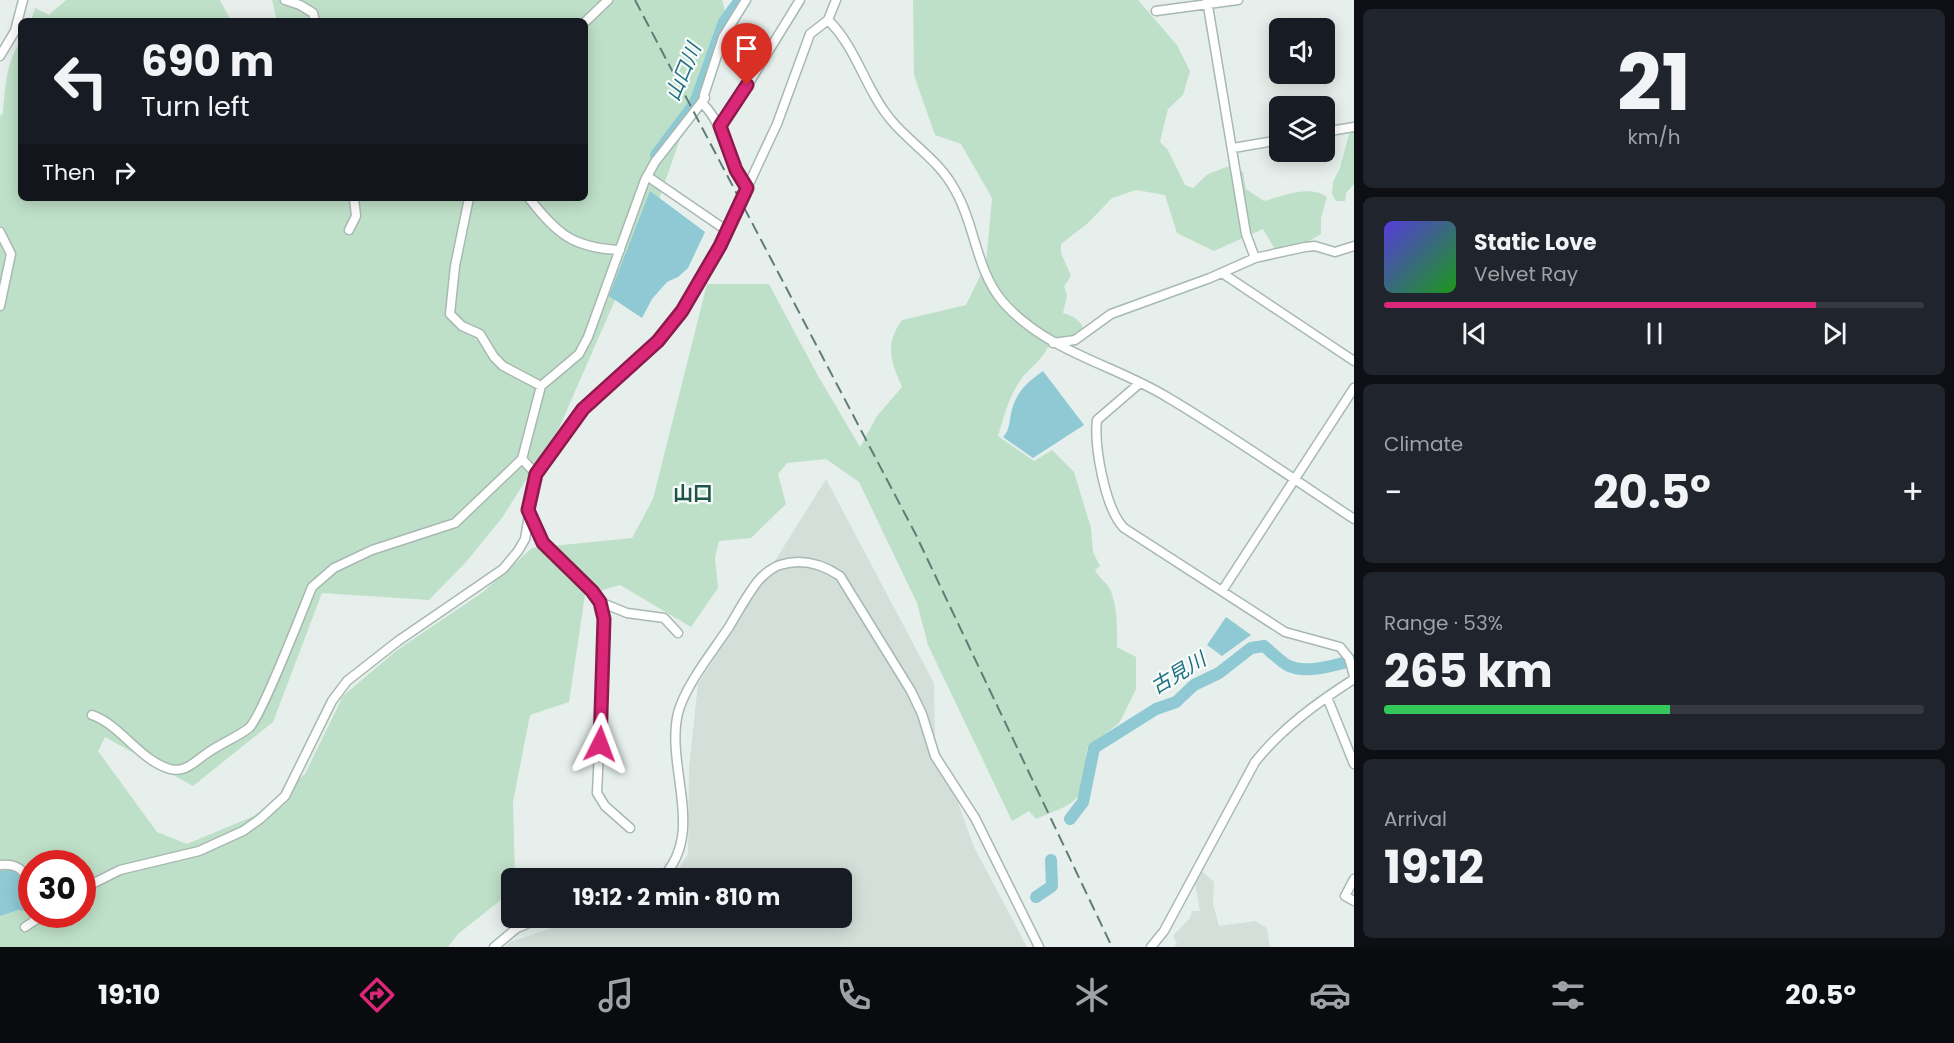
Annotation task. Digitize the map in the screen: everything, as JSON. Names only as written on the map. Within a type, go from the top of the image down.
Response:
[{"type":"street","points":[[18,18],[23,0]]},
{"type":"street","points":[[285,0],[300,4],[313,13],[314,18]]},
{"type":"street","points":[[588,19],[608,0]]},
{"type":"street","points":[[746,0],[723,37],[703,104],[714,115],[720,126],[736,170],[747,188]]},
{"type":"street","points":[[720,126],[800,0]]},
{"type":"street","points":[[96,882],[120,870],[199,851],[243,831],[260,819],[285,796],[332,701],[347,681],[415,629],[503,569],[525,539],[528,510],[536,474],[583,409],[658,341],[682,311],[720,246],[777,124],[810,34],[828,20],[836,0]]},
{"type":"street","points":[[1156,11],[1238,0]]},
{"type":"street","points":[[1208,3],[1246,234],[1255,258]]},
{"type":"street","points":[[0,56],[15,31],[18,19]]},
{"type":"street","points":[[828,20],[840,32],[853,52],[875,97],[891,120],[939,164],[956,191],[996,293],[1004,304],[1053,343],[1166,396],[1354,519]]},
{"type":"street","points":[[93,715],[105,719],[124,739],[135,744],[162,766],[173,770],[187,768],[250,727],[312,586],[322,575],[372,550],[455,523],[522,459],[541,386],[579,354],[594,322],[647,176],[705,98]]},
{"type":"street","points":[[1335,130],[1354,127]]},
{"type":"street","points":[[1233,148],[1269,142]]},
{"type":"street","points":[[647,176],[726,230]]},
{"type":"street","points":[[349,230],[356,216],[354,201]]},
{"type":"street","points":[[468,201],[455,266],[450,314],[462,326],[480,334],[494,357],[503,366],[541,386]]},
{"type":"street","points":[[531,201],[550,226],[570,240],[595,249],[620,250]]},
{"type":"street","points":[[0,232],[11,254],[0,306]]},
{"type":"street","points":[[1053,343],[1075,340],[1111,314],[1222,273],[1255,258],[1305,247],[1315,246],[1335,252],[1354,246]]},
{"type":"street","points":[[1222,273],[1354,361]]},
{"type":"street","points":[[1140,383],[1097,420],[1104,481],[1114,516],[1124,528],[1285,632],[1336,645],[1344,650],[1354,677],[1270,744],[1255,762],[1164,931],[1151,947]]},
{"type":"street","points":[[1222,591],[1354,388]]},
{"type":"street","points":[[522,459],[536,474]]},
{"type":"street","points":[[528,510],[543,543],[579,575],[600,602],[627,613],[664,618],[678,633]]},
{"type":"street","points":[[671,868],[682,844],[684,818],[675,730],[678,711],[759,579],[778,565],[800,562],[824,565],[840,576],[911,691],[922,714],[935,756],[975,818],[1039,947]]},
{"type":"street","points":[[600,602],[605,640],[597,793],[605,806],[630,828]]},
{"type":"street","points":[[1327,697],[1354,764]]},
{"type":"street","points":[[0,865],[18,866]]},
{"type":"street","points":[[1354,879],[1345,896],[1354,901]]},
{"type":"street","points":[[494,947],[517,928]]},
{"type":"shaded area","points":[[826,479],[934,683],[935,739],[974,847],[1027,947],[505,947],[510,942],[551,928],[852,928],[852,868],[679,868],[688,854],[689,768],[698,684]]},
{"type":"shaded area","points":[[1202,871],[1214,882],[1213,904],[1219,926],[1255,921],[1267,928],[1270,947],[1174,947],[1177,943],[1173,936],[1190,918],[1192,911],[1200,911],[1195,884]]},
{"type":"green space","points":[[66,0],[220,0],[229,18],[32,18],[35,8],[49,15]]},
{"type":"green space","points":[[272,0],[722,0],[725,10],[658,202],[559,428],[502,518],[466,562],[429,600],[322,593],[273,722],[193,786],[105,737],[98,751],[157,832],[187,844],[254,816],[305,774],[343,696],[396,651],[483,592],[532,548],[632,538],[653,499],[707,284],[769,284],[817,374],[860,447],[877,416],[902,387],[892,361],[891,345],[896,329],[902,320],[966,305],[986,264],[992,198],[961,144],[935,135],[914,75],[913,0],[1138,0],[1177,45],[1190,71],[1183,95],[1168,109],[1160,142],[1168,150],[1185,185],[1193,188],[1208,174],[1229,166],[1243,172],[1246,189],[1264,201],[1304,191],[1320,193],[1327,197],[1321,218],[1321,234],[1304,244],[1276,251],[1263,229],[1214,251],[1177,233],[1165,195],[1136,190],[1112,198],[1088,223],[1061,244],[1061,253],[1071,276],[1064,286],[1067,296],[1063,313],[1074,317],[1082,325],[1082,332],[1074,338],[1052,340],[1042,356],[1017,385],[1007,406],[998,436],[1034,461],[1052,450],[1074,472],[1091,528],[1093,552],[1100,566],[1095,570],[1110,589],[1114,603],[1117,647],[1136,657],[1136,689],[1119,723],[1087,748],[1083,787],[1076,799],[1064,807],[1036,819],[1029,811],[1012,821],[928,645],[917,603],[859,482],[826,459],[787,463],[778,474],[786,504],[751,538],[719,541],[715,558],[718,588],[691,627],[620,585],[585,595],[569,702],[530,715],[513,802],[515,868],[501,868],[501,900],[458,934],[448,947],[0,947],[0,116],[3,113],[12,57],[18,46],[18,201],[588,201],[588,18],[276,18]]},
{"type":"green space","points":[[1354,125],[1354,184],[1346,193],[1345,201],[1336,201],[1332,194],[1333,182],[1340,168],[1351,127]]},
{"type":"water","points":[[650,191],[705,232],[688,268],[678,277],[667,282],[652,299],[642,318],[609,296]]},
{"type":"water","points":[[1043,371],[1084,425],[1033,458],[1003,437],[1007,431],[1015,400],[1021,390]]},
{"type":"water","points":[[1226,617],[1251,635],[1222,656],[1207,645]]},
{"type":"water","points":[[11,870],[18,875],[18,910],[0,916],[0,871]]},
{"type":"waterway","name":"山口川","points":[[656,155],[695,103],[724,22],[740,0]]},
{"type":"waterway","name":"古見川","points":[[1070,819],[1083,802],[1094,748],[1156,709],[1176,702],[1194,685],[1219,673],[1251,648],[1264,646],[1287,665],[1302,669],[1320,668],[1354,660]]},
{"type":"waterway","name":"古見川","points":[[1036,897],[1052,886],[1051,860]]},
{"type":"railway","points":[[635,0],[915,533],[1112,947]]},
{"type":"district","name":"山口","points":[[693,493]]},
{"type":"route","points":[[600,744],[602,657],[605,640],[600,602],[579,575],[543,543],[528,510],[536,474],[564,432],[583,409],[658,341],[682,311],[720,246],[747,188],[736,170],[720,126],[747,85]]}]
